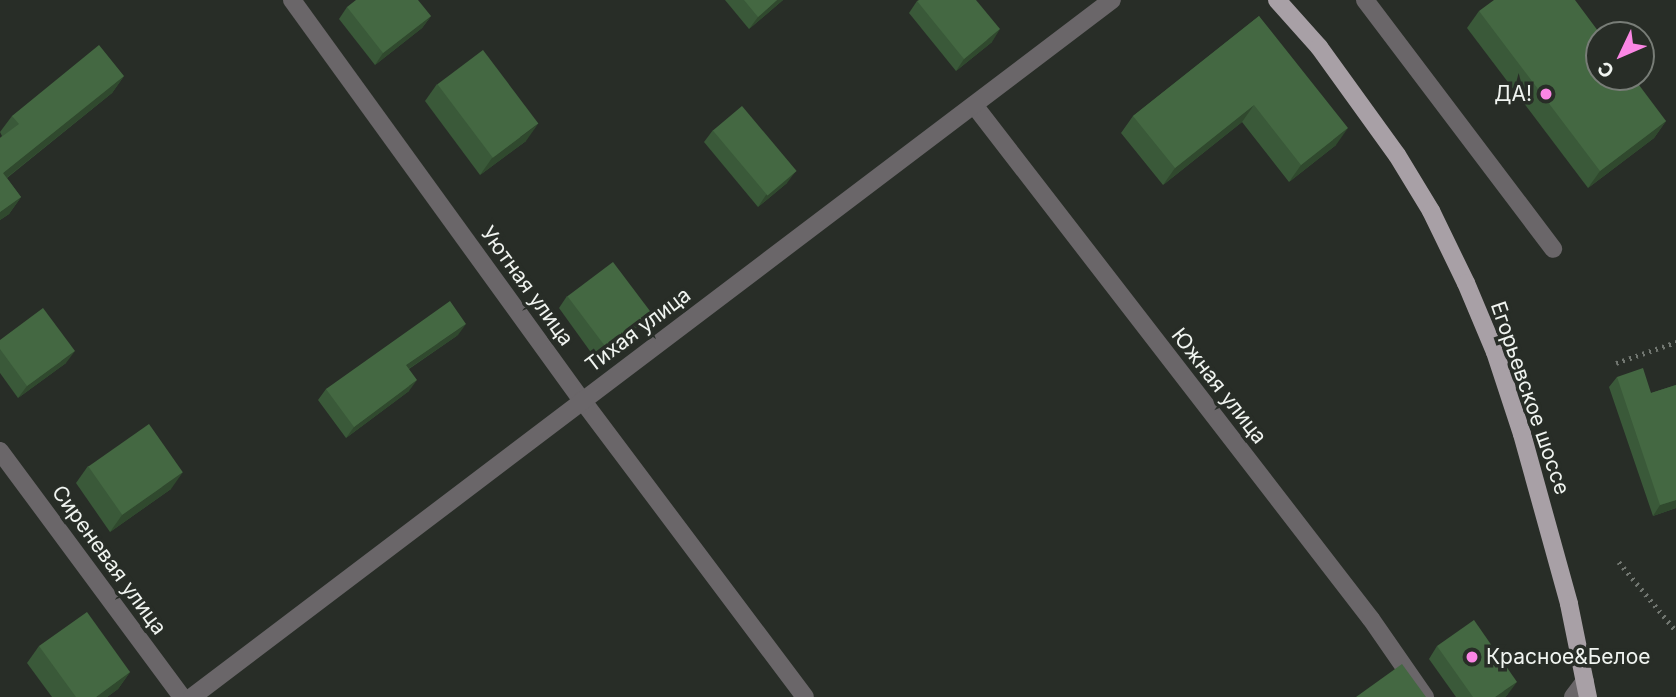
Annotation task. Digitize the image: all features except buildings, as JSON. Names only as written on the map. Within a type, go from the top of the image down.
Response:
[{"type":"main road","name":"Егорьевское шоссе","points":[[1277,0],[1319,47],[1397,155],[1431,211],[1466,283],[1495,352],[1522,434],[1569,604],[1587,689]]},
{"type":"street","name":"Уютная улица","points":[[292,0],[582,400],[805,697]]},
{"type":"street","name":"Тихая улица","points":[[192,697],[1112,0]]},
{"type":"street","points":[[1365,0],[1553,249]]},
{"type":"street","name":"Южная улица","points":[[974,105],[1371,620],[1425,697]]},
{"type":"street","name":"Сиреневая улица","points":[[0,451],[181,697]]},
{"type":"street","points":[[1573,697],[1587,689]]},
{"type":"path","points":[[1616,363],[1676,342]]},
{"type":"path","points":[[1619,562],[1676,631]]},
{"type":"place","name":"ДА!","points":[[1546,94]]},
{"type":"place","name":"Красное&Белое","points":[[1472,657]]}]
